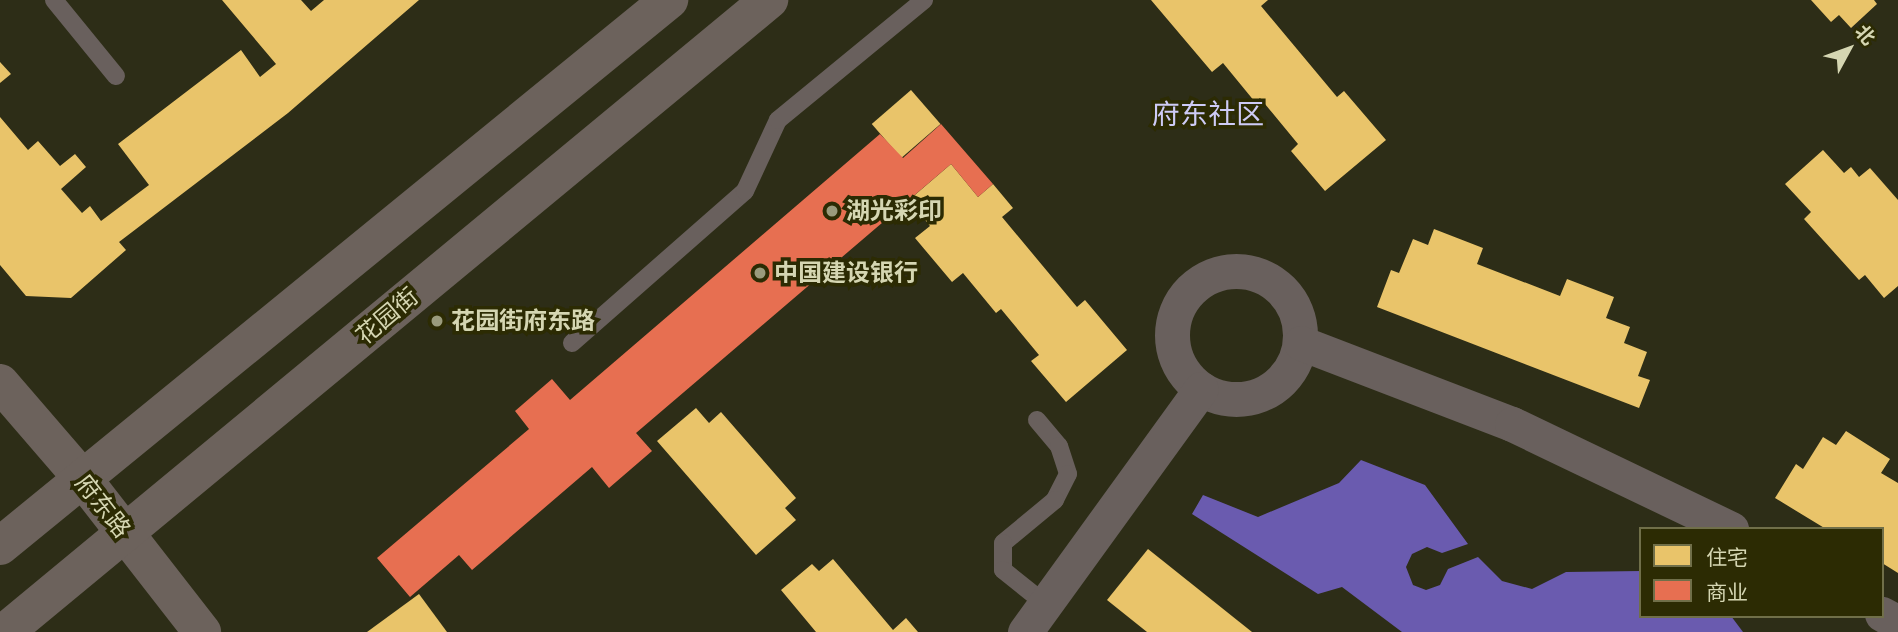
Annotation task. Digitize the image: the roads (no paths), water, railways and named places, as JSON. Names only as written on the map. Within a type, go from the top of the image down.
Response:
[{"type":"main road","points":[[0,546],[669,0]]},
{"type":"main road","name":"花园街","points":[[5,632],[769,0]]},
{"type":"main road","name":"府东路","points":[[0,383],[83,479],[202,632]]},
{"type":"street","points":[[1220,272],[1261,275],[1292,302],[1301,343],[1288,373],[1264,394],[1243,400],[1220,398],[1200,389],[1184,374],[1171,334],[1185,295],[1200,281],[1220,272]]},
{"type":"street","points":[[1301,343],[1512,424],[1727,527]]},
{"type":"street","points":[[1025,632],[1048,606],[1200,389]]},
{"type":"lane","points":[[54,0],[116,76]]},
{"type":"lane","points":[[572,342],[745,191],[778,120],[924,0]]},
{"type":"lane","points":[[1037,420],[1059,446],[1068,474],[1055,500],[1003,543],[1003,570],[1048,606]]},
{"type":"place","name":"湖光彩印","points":[[832,211]]},
{"type":"place","name":"中国建设银行","points":[[760,273]]},
{"type":"place","name":"花园街府东路","points":[[437,321]]},
{"type":"district","name":"府东社区","points":[[1208,114]]}]
